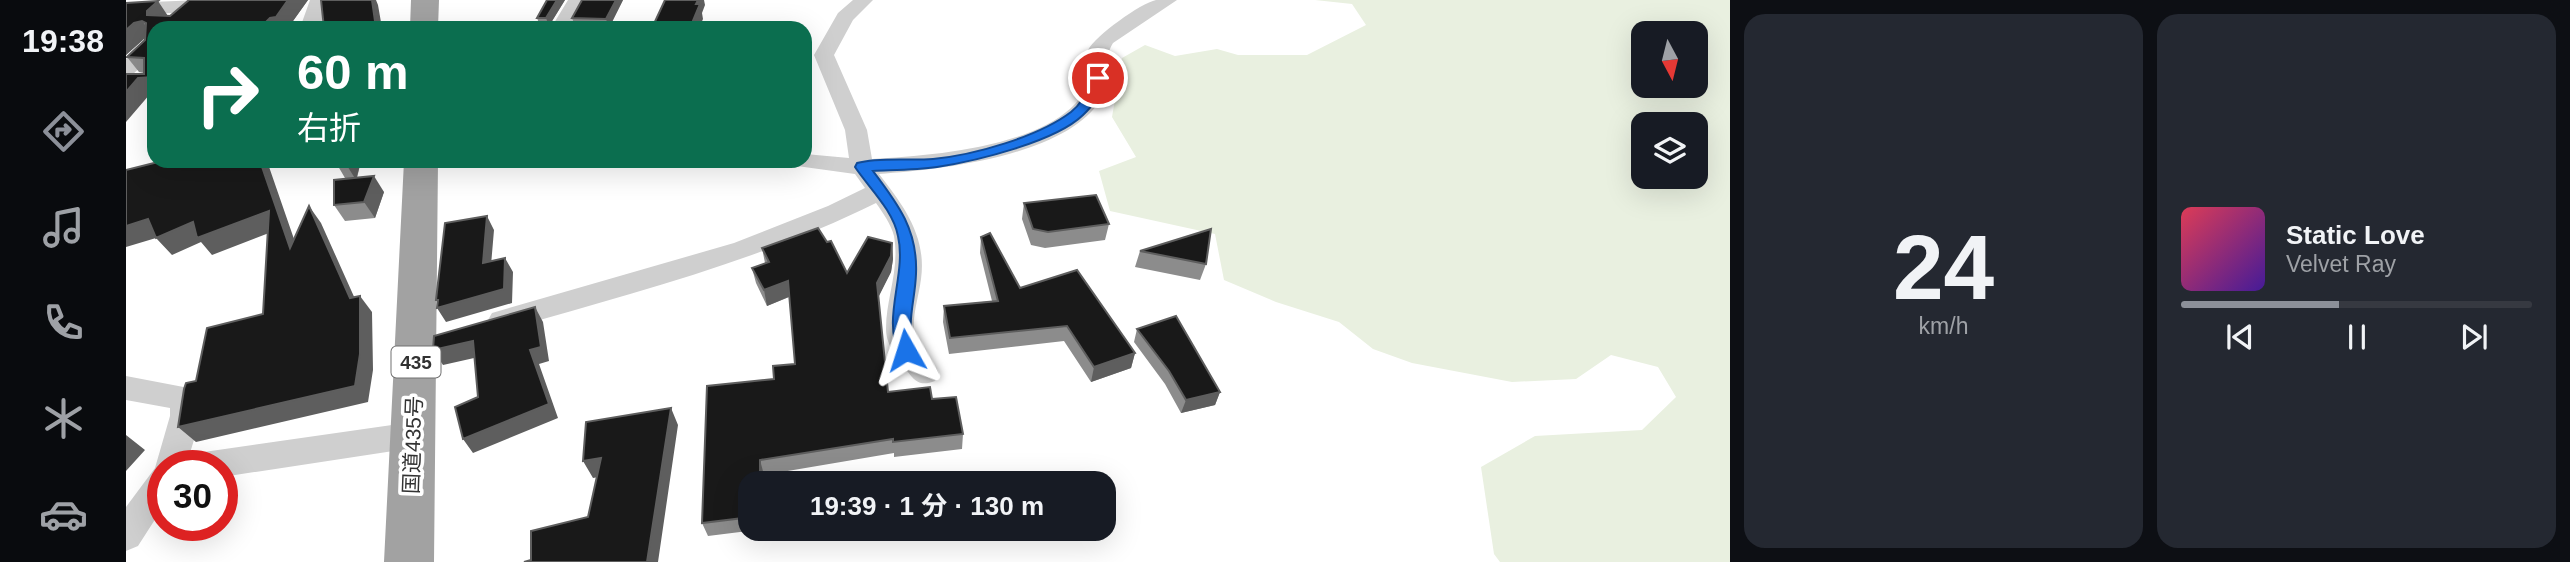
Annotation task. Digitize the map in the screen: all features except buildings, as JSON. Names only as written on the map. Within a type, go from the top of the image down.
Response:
[{"type":"highway","points":[[424,21],[425,0]]},
{"type":"highway","name":"国道435号","points":[[409,562],[413,435],[430,341],[421,168]]},
{"type":"street","points":[[312,21],[319,0]]},
{"type":"street","points":[[565,21],[577,0]]},
{"type":"street","points":[[863,0],[845,17],[824,55],[856,130],[862,167],[881,190],[906,235],[908,273],[900,330],[906,350],[925,373]]},
{"type":"street","points":[[812,162],[862,167],[936,163],[1000,149],[1046,132],[1077,114],[1092,97],[1098,78],[1097,52],[1105,39],[1168,0]]},
{"type":"street","points":[[126,9],[218,5]]},
{"type":"street","points":[[177,21],[193,6]]},
{"type":"street","points":[[126,70],[147,50]]},
{"type":"street","points":[[481,326],[727,254],[841,211],[881,190]]},
{"type":"street","points":[[126,388],[184,398],[185,416],[175,450]]},
{"type":"street","points":[[238,461],[413,435]]},
{"type":"street","points":[[126,535],[147,503]]},
{"type":"green space","points":[[1315,0],[1730,0],[1730,562],[1500,562],[1494,554],[1481,467],[1535,436],[1642,430],[1676,397],[1658,367],[1611,355],[1576,379],[1512,382],[1412,363],[1373,349],[1339,322],[1276,302],[1224,280],[1215,234],[1110,211],[1099,171],[1136,157],[1112,117],[1122,58],[1145,45],[1175,56],[1217,49],[1238,55],[1307,55],[1366,25],[1352,4]]},
{"type":"route","points":[[906,350],[900,330],[908,273],[906,235],[890,203],[862,167],[936,163],[1000,149],[1046,132],[1077,114],[1092,97],[1098,78]]}]
